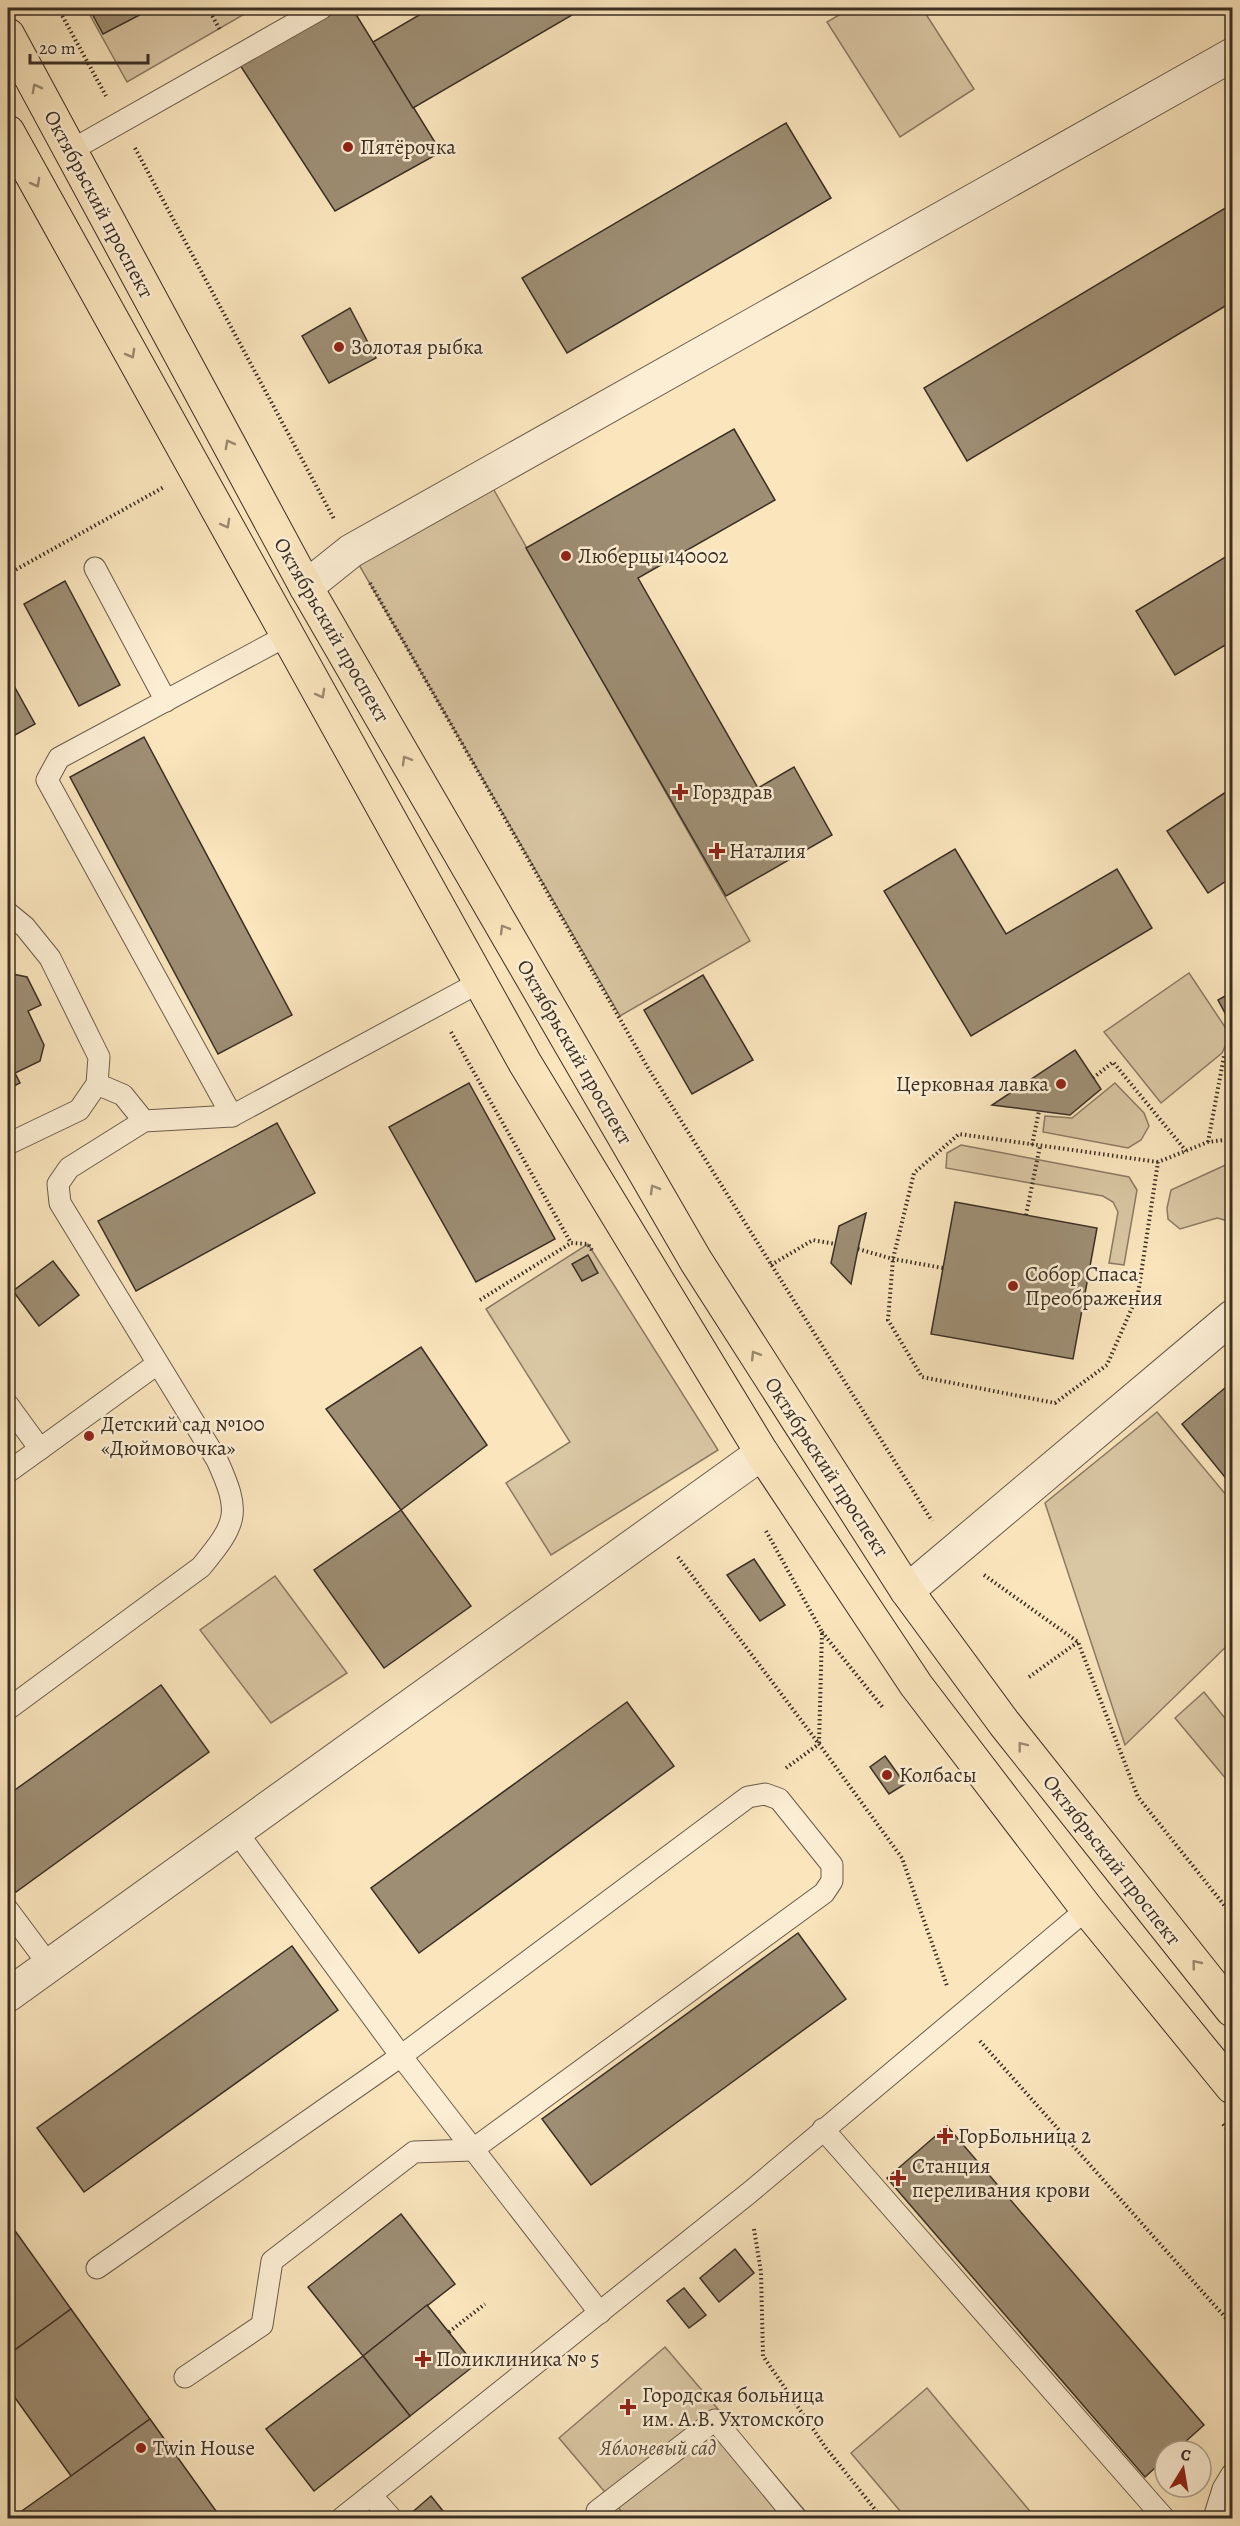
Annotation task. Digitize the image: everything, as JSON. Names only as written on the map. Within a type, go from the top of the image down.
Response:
[{"type":"main road","name":"Октябрьский проспект","points":[[8,35],[306,587],[696,1261],[907,1591],[1004,1723],[1233,2010]]},
{"type":"main road","name":"Октябрьский проспект","points":[[8,132],[537,1083],[762,1452],[916,1685],[1087,1909],[1233,2087]]},
{"type":"street","points":[[306,587],[351,551],[1233,55]]},
{"type":"street","points":[[907,1591],[1233,1317]]},
{"type":"street","points":[[8,1995],[762,1452]]},
{"type":"lane","points":[[70,151],[322,8]]},
{"type":"lane","points":[[95,568],[166,701]]},
{"type":"lane","points":[[232,1116],[47,780],[59,758],[288,635]]},
{"type":"lane","points":[[8,913],[25,927],[50,958],[99,1057],[97,1084],[79,1110],[8,1144]]},
{"type":"lane","points":[[8,1709],[201,1567],[221,1543],[233,1518],[232,1493],[218,1460],[60,1203],[58,1184],[69,1168],[144,1121],[232,1116],[480,982]]},
{"type":"lane","points":[[97,1084],[123,1095],[144,1121]]},
{"type":"lane","points":[[8,1472],[157,1364]]},
{"type":"lane","points":[[8,1405],[40,1449]]},
{"type":"lane","points":[[97,2268],[401,2056],[748,1797],[765,1794],[779,1799],[832,1865],[832,1881],[824,1893],[472,2150],[414,2152],[272,2261],[262,2325],[185,2377]]},
{"type":"lane","points":[[236,1830],[401,2056],[600,2313]]},
{"type":"lane","points":[[342,2518],[749,2193],[1087,1909]]},
{"type":"lane","points":[[8,1910],[49,1965]]},
{"type":"lane","points":[[823,2129],[1164,2518]]},
{"type":"lane","points":[[596,2516],[715,2420],[796,2518]]},
{"type":"lane","points":[[1214,2518],[1223,2489],[1233,2474]]},
{"type":"lane","points":[[371,2495],[391,2518]]},
{"type":"path","points":[[58,8],[233,328],[351,551],[648,1068],[953,1553],[1078,1642],[1138,1797],[1233,1915]]},
{"type":"path","points":[[8,574],[167,485]]},
{"type":"path","points":[[1208,1143],[1224,1056],[1233,1056]]},
{"type":"path","points":[[1093,1078],[1113,1062],[1186,1152]]},
{"type":"path","points":[[1032,1144],[1039,1111]]},
{"type":"path","points":[[1158,1162],[1138,1294],[1107,1365],[1055,1403],[922,1377],[888,1320],[894,1259],[914,1173],[959,1134],[1158,1162],[1208,1143],[1233,1139]]},
{"type":"path","points":[[1026,1215],[1040,1146]]},
{"type":"path","points":[[771,1265],[813,1240],[835,1244]]},
{"type":"path","points":[[480,1300],[572,1243]]},
{"type":"path","points":[[858,1249],[894,1259],[943,1268]]},
{"type":"path","points":[[656,1529],[902,1857],[958,2016],[1233,2325]]},
{"type":"path","points":[[1029,1677],[1078,1642]]},
{"type":"path","points":[[749,2193],[761,2271],[763,2356],[826,2448],[882,2518]]},
{"type":"path","points":[[449,2332],[485,2304]]},
{"type":"green space","points":[[86,8],[255,8],[127,82]]},
{"type":"green space","points":[[851,8],[922,8],[974,89],[900,137],[827,22]]},
{"type":"green space","points":[[486,476],[750,941],[620,1016],[351,551]]},
{"type":"green space","points":[[1189,973],[1227,1030],[1227,1042],[1222,1053],[1161,1103],[1104,1032]]},
{"type":"green space","points":[[1115,1083],[1144,1113],[1149,1126],[1141,1140],[1128,1148],[1043,1132],[1045,1116],[1072,1118]]},
{"type":"green space","points":[[961,1145],[1129,1177],[1137,1190],[1124,1265],[1109,1263],[1118,1212],[1113,1202],[1103,1196],[946,1168],[947,1153]]},
{"type":"green space","points":[[1232,1162],[1232,1222],[1217,1218],[1180,1229],[1168,1219],[1167,1208],[1171,1190]]},
{"type":"green space","points":[[588,1244],[718,1450],[551,1555],[506,1483],[570,1442],[486,1309]]},
{"type":"green space","points":[[1157,1412],[1232,1502],[1232,1641],[1125,1745],[1045,1503]]},
{"type":"green space","points":[[275,1576],[347,1673],[271,1723],[200,1630]]},
{"type":"green space","points":[[1204,1692],[1232,1727],[1232,1786],[1175,1718]]},
{"type":"green space","name":"Яблоневый сад","points":[[665,2347],[811,2518],[627,2518],[559,2438]]},
{"type":"green space","points":[[927,2388],[1034,2516],[1031,2518],[906,2518],[851,2453]]},
{"type":"building","points":[[89,8],[153,8],[103,34]]},
{"type":"building","points":[[330,8],[352,8],[441,152],[335,211],[238,62]]},
{"type":"building","points":[[431,8],[584,8],[413,108],[373,42]]},
{"type":"building","points":[[786,123],[831,198],[567,353],[522,278]]},
{"type":"building","points":[[1232,204],[1232,302],[967,461],[924,388]]},
{"type":"building","name":"Золотая рыбка","points":[[350,308],[376,358],[329,383],[302,336]]},
{"type":"building","points":[[734,429],[775,500],[638,578],[758,788],[794,767],[832,835],[726,896],[526,548]]},
{"type":"building","points":[[1232,553],[1232,641],[1175,675],[1136,611]]},
{"type":"building","points":[[65,581],[120,685],[79,706],[24,604]]},
{"type":"building","points":[[8,675],[35,724],[8,739]]},
{"type":"building","points":[[144,737],[292,1015],[218,1054],[70,777]]},
{"type":"building","points":[[1232,788],[1232,877],[1208,893],[1167,831]]},
{"type":"building","points":[[955,849],[1006,934],[1117,869],[1152,928],[971,1036],[884,891]]},
{"type":"building","points":[[8,973],[27,977],[41,1005],[28,1011],[44,1045],[40,1061],[15,1073],[20,1083],[8,1089]]},
{"type":"building","points":[[703,975],[753,1060],[692,1094],[644,1010]]},
{"type":"building","points":[[1232,992],[1232,1026],[1218,1000]]},
{"type":"building","name":"Церковная лавка","points":[[1075,1050],[1101,1089],[1070,1115],[992,1105]]},
{"type":"building","points":[[469,1083],[555,1239],[476,1282],[389,1127]]},
{"type":"building","points":[[277,1123],[315,1193],[136,1291],[98,1221]]},
{"type":"building","name":"Собор Спаса Преображения","points":[[955,1202],[1097,1228],[1073,1359],[931,1334]]},
{"type":"building","points":[[866,1213],[851,1284],[831,1263],[839,1226]]},
{"type":"building","points":[[588,1255],[598,1273],[582,1281],[572,1264]]},
{"type":"building","points":[[53,1261],[79,1295],[39,1326],[13,1291]]},
{"type":"building","points":[[421,1347],[487,1445],[401,1510],[326,1409]]},
{"type":"building","points":[[1232,1382],[1232,1486],[1182,1424]]},
{"type":"building","points":[[401,1510],[471,1606],[384,1668],[314,1570]]},
{"type":"building","points":[[754,1559],[785,1605],[760,1621],[727,1575]]},
{"type":"building","points":[[161,1685],[209,1752],[16,1892],[8,1882],[8,1795]]},
{"type":"building","points":[[627,1702],[674,1766],[419,1953],[371,1888]]},
{"type":"building","name":"Колбасы","points":[[885,1756],[905,1784],[889,1794],[870,1767]]},
{"type":"building","points":[[798,1933],[846,1999],[591,2185],[542,2119]]},
{"type":"building","points":[[292,1946],[338,2010],[84,2192],[37,2128]]},
{"type":"building","points":[[947,2126],[1204,2425],[1188,2439],[1153,2439],[1153,2470],[1145,2477],[887,2178]]},
{"type":"building","points":[[401,2214],[455,2284],[363,2356],[308,2287]]},
{"type":"building","points":[[8,2221],[71,2309],[8,2355]]},
{"type":"building","points":[[735,2249],[754,2273],[719,2302],[700,2278]]},
{"type":"building","points":[[684,2288],[706,2315],[689,2328],[667,2301]]},
{"type":"building","points":[[427,2305],[475,2365],[410,2416],[363,2356]]},
{"type":"building","points":[[71,2309],[150,2419],[71,2476],[8,2388],[8,2355]]},
{"type":"building","points":[[363,2356],[410,2416],[314,2491],[266,2429]]},
{"type":"building","name":"Twin House","points":[[150,2419],[221,2518],[12,2518],[71,2476]]},
{"type":"building","points":[[431,2496],[443,2511],[435,2518],[412,2518],[409,2515]]},
{"type":"place","name":"Пятёрочка","points":[[348,147]]},
{"type":"place","name":"Золотая рыбка","points":[[339,347]]},
{"type":"place","name":"Люберцы 140002","points":[[566,556]]},
{"type":"place","name":"Горздрав","points":[[680,792]]},
{"type":"place","name":"Наталия","points":[[717,851]]},
{"type":"place","name":"Церковная лавка","points":[[1061,1084]]},
{"type":"place","name":"Собор Спаса Преображения","points":[[1013,1286]]},
{"type":"place","name":"Детский сад №100 «Дюймовочка»","points":[[89,1436]]},
{"type":"place","name":"Колбасы","points":[[887,1775]]},
{"type":"place","name":"ГорБольница 2","points":[[945,2136]]},
{"type":"place","name":"Станция переливания крови","points":[[898,2178]]},
{"type":"place","name":"Поликлиника № 5","points":[[423,2359]]},
{"type":"place","name":"Городская больница им. А.В. Ухтомского","points":[[628,2407]]},
{"type":"place","name":"Twin House","points":[[141,2448]]}]
